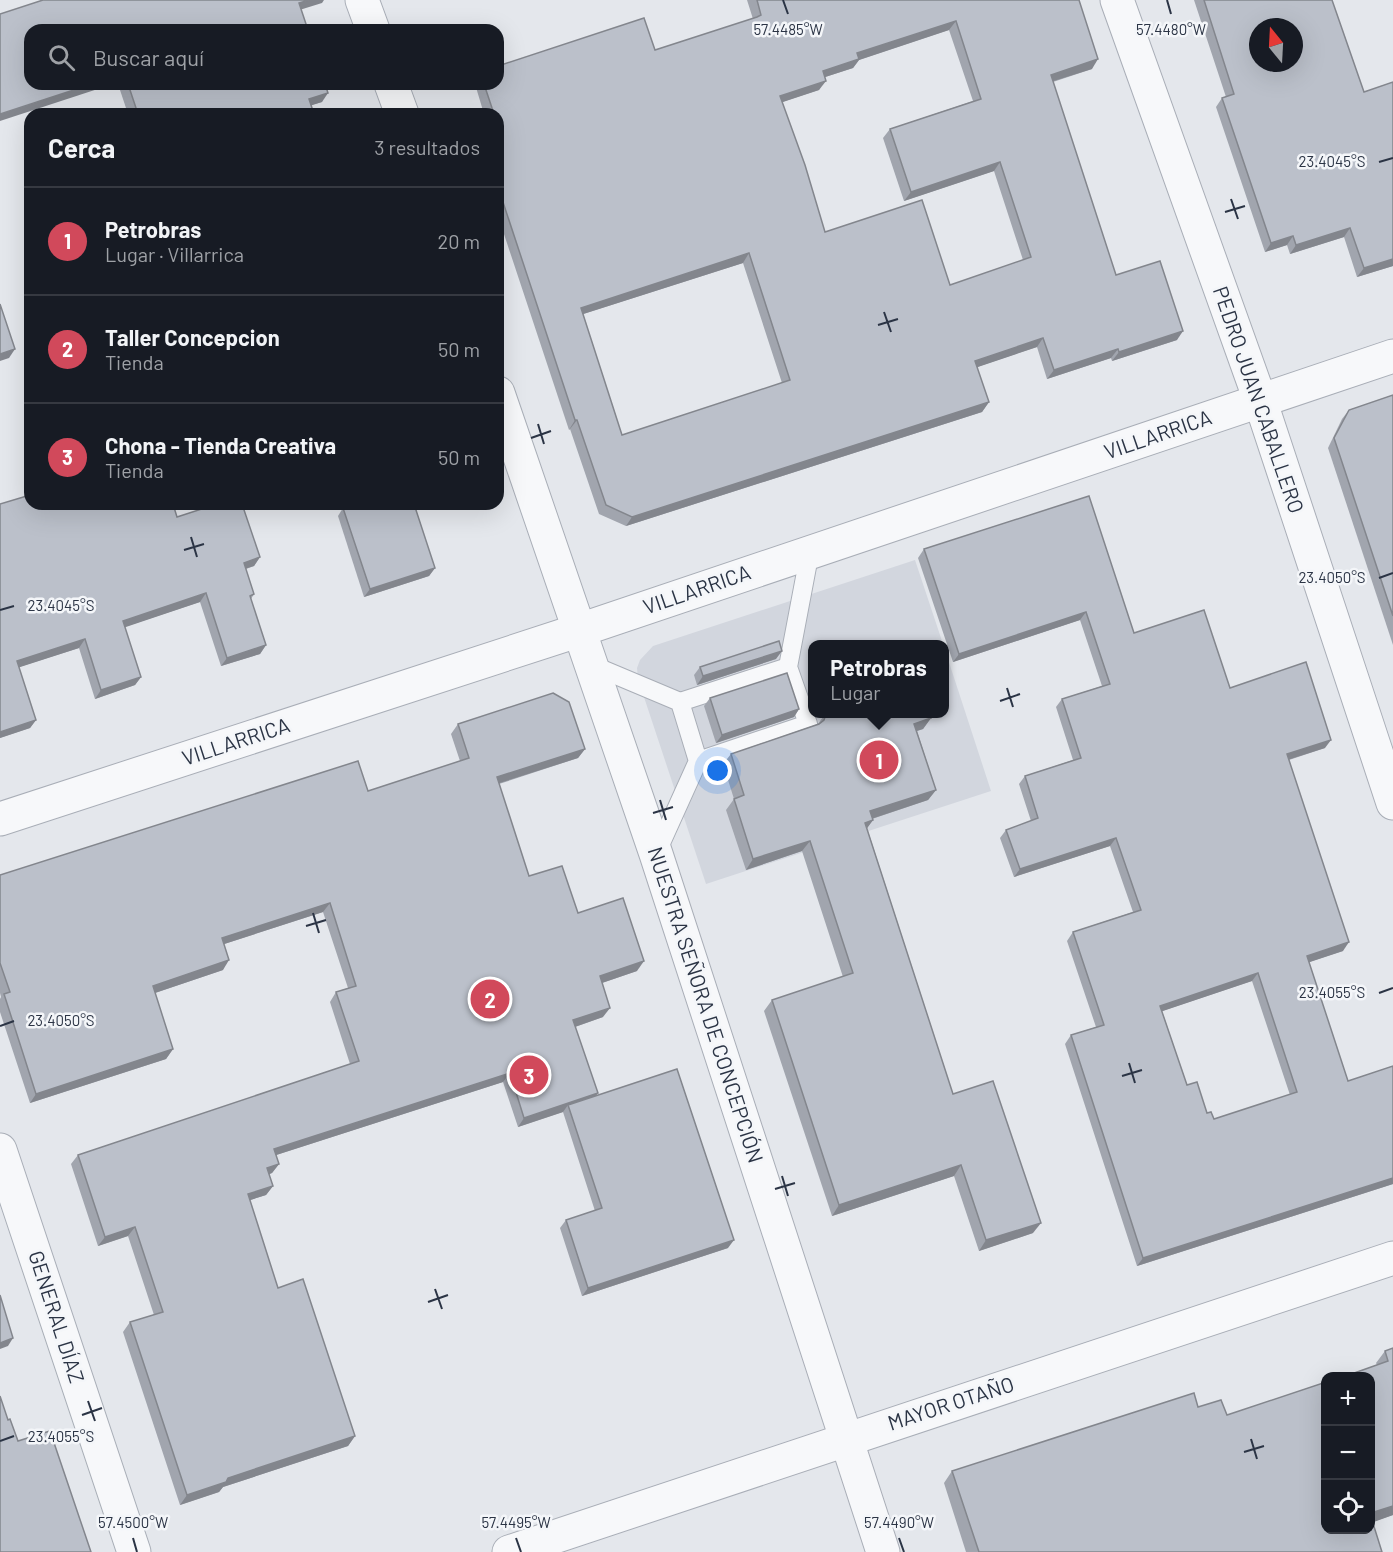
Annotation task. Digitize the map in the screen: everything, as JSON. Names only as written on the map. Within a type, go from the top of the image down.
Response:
[{"type":"street","points":[[362,0],[371,24]]},
{"type":"street","name":"PEDRO JUAN CABALLERO","points":[[1117,0],[1260,400],[1393,803]]},
{"type":"street","points":[[393,90],[400,108]]},
{"type":"street","name":"VILLARRICA","points":[[0,819],[580,630],[1393,357]]},
{"type":"street","name":"NUESTRA SEÑORA DE CONCEPCIÓN","points":[[504,410],[656,854],[883,1552]]},
{"type":"street","name":"GENERAL DÍAZ","points":[[0,1150],[134,1552]]},
{"type":"street","name":"MAYOR OTAÑO","points":[[509,1552],[1393,1258]]},
{"type":"lane","points":[[698,760],[808,724],[788,667],[810,551]]},
{"type":"lane","points":[[592,665],[680,702],[788,667]]},
{"type":"lane","points":[[656,854],[698,760],[680,702]]},
{"type":"shaded area","points":[[915,560],[942,640],[808,640],[808,718],[949,718],[949,662],[991,791],[706,884],[638,679],[637,668],[640,660],[653,646]]},
{"type":"building","points":[[43,0],[309,0],[299,3],[306,24],[24,24],[24,90],[74,90],[0,114],[0,14]]},
{"type":"building","points":[[757,0],[1079,0],[1098,59],[1051,75],[1116,275],[1160,261],[1183,331],[1054,370],[1043,338],[975,361],[989,402],[632,517],[606,505],[577,420],[575,420],[504,205],[504,108],[492,108],[486,90],[504,90],[504,64],[644,18],[655,50],[761,15]],"holes":[[[956,21],[981,99],[890,129],[911,192],[1000,162],[1031,257],[950,285],[922,200],[825,232],[805,165],[780,96],[826,81],[823,71],[859,59],[857,53]],[[749,253],[790,380],[622,435],[581,308]]]},
{"type":"building","points":[[1204,0],[1332,0],[1364,92],[1393,82],[1393,259],[1364,268],[1350,228],[1296,245],[1293,236],[1271,243],[1222,98],[1234,94]]},
{"type":"building","points":[[130,90],[327,90],[328,93],[309,99],[312,108],[136,108]]},
{"type":"building","points":[[0,304],[15,349],[0,354]]},
{"type":"building","points":[[1393,395],[1393,616],[1334,438],[1349,410]]},
{"type":"building","points":[[1089,496],[1134,633],[1204,610],[1230,688],[1306,662],[1331,740],[1287,754],[1349,942],[1307,956],[1348,1081],[1393,1066],[1393,1178],[1143,1258],[1071,1035],[1104,1025],[1073,932],[1141,910],[1116,838],[1020,869],[1006,830],[1038,818],[1025,776],[1081,758],[1062,699],[1110,684],[1086,612],[959,654],[924,549]],"holes":[[[1258,973],[1297,1092],[1214,1119],[1211,1112],[1207,1113],[1197,1082],[1187,1085],[1160,1006]]]},
{"type":"building","points":[[24,497],[24,510],[175,510],[177,517],[199,510],[244,510],[260,557],[244,563],[254,594],[250,596],[266,645],[227,658],[206,593],[123,621],[141,677],[101,690],[85,639],[17,661],[36,720],[0,732],[0,504]]},
{"type":"building","points":[[344,510],[416,510],[435,568],[370,589]]},
{"type":"building","points":[[779,641],[782,651],[703,676],[700,667]]},
{"type":"building","points":[[787,673],[799,709],[722,735],[710,698]]},
{"type":"building","points":[[553,693],[569,702],[585,749],[497,777],[529,876],[562,866],[578,913],[623,898],[644,961],[600,976],[610,1008],[573,1020],[598,1093],[524,1118],[510,1073],[274,1149],[279,1164],[267,1168],[273,1186],[248,1194],[278,1288],[303,1279],[355,1436],[228,1478],[226,1482],[187,1495],[130,1322],[163,1312],[135,1227],[105,1237],[78,1155],[359,1061],[336,992],[356,986],[330,903],[222,938],[229,960],[153,986],[173,1049],[36,1094],[4,994],[10,992],[0,963],[0,875],[358,761],[368,791],[469,758],[458,724]]},
{"type":"building","points":[[825,718],[931,718],[914,724],[936,790],[870,811],[873,820],[865,823],[953,1094],[993,1081],[1041,1223],[986,1240],[961,1165],[839,1205],[772,1000],[853,973],[810,841],[753,859],[734,799],[744,795],[731,754],[819,724]]},
{"type":"building","points":[[677,1069],[734,1240],[588,1288],[566,1220],[602,1208],[568,1105]]},
{"type":"building","points":[[0,1295],[13,1338],[0,1343]]},
{"type":"building","points":[[1393,1348],[1393,1506],[1375,1512],[1375,1372],[1357,1372],[1388,1361],[1385,1351]]},
{"type":"building","points":[[1321,1384],[1321,1534],[1375,1534],[1375,1530],[1382,1552],[979,1552],[952,1471],[1194,1393],[1198,1407],[1221,1400],[1227,1415]]},
{"type":"building","points":[[0,1396],[18,1441],[50,1431],[91,1552],[0,1552]]},
{"type":"place","name":"Petrobras","points":[[879,760]]},
{"type":"place","name":"Taller Concepcion","points":[[490,999]]},
{"type":"place","name":"Chona - Tienda Creativa","points":[[529,1075]]}]
